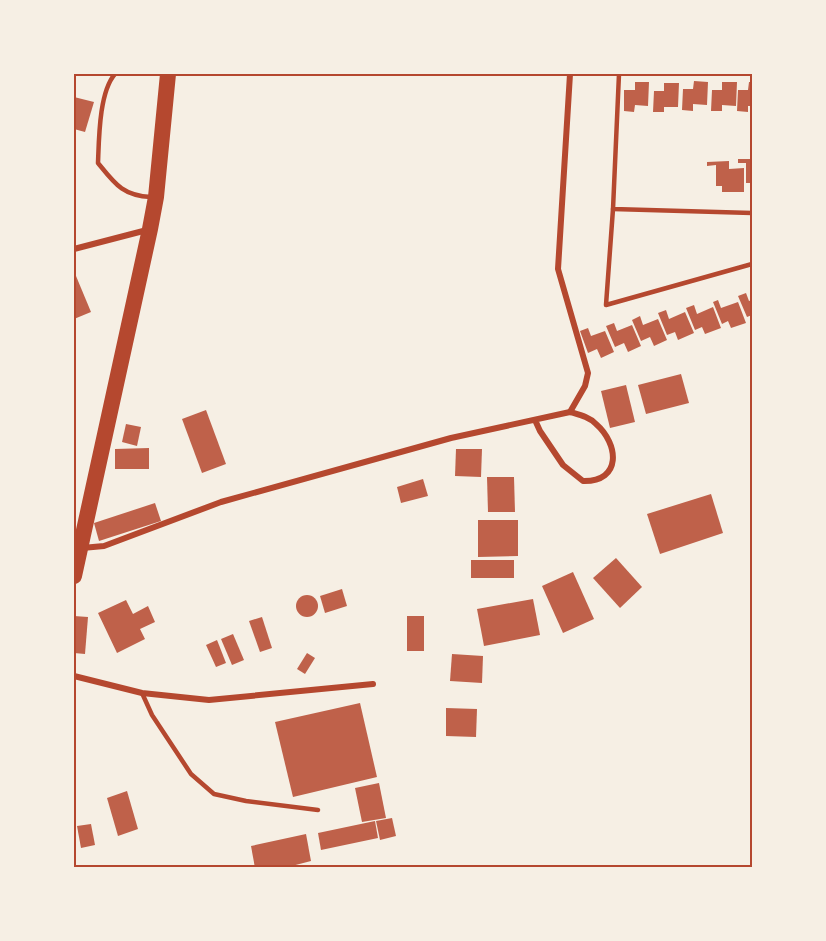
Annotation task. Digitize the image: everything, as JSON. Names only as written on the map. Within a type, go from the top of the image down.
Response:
[{"type":"highway","points":[[74,572],[150,229],[156,197],[168,74]]},
{"type":"street","points":[[570,74],[558,269],[588,374],[585,386],[570,412]]},
{"type":"street","points":[[74,249],[150,229]]},
{"type":"street","points":[[78,549],[104,546],[221,502],[267,489],[451,438],[570,412],[589,419],[597,425],[611,445],[613,463],[606,475],[600,479],[583,481],[563,465],[535,420]]},
{"type":"street","points":[[74,676],[142,693],[209,700],[373,684]]},
{"type":"lane","points":[[115,74],[111,78],[101,114],[98,163],[122,190],[137,196],[156,197]]},
{"type":"lane","points":[[619,74],[606,305],[753,264]]},
{"type":"lane","points":[[613,209],[753,213]]},
{"type":"lane","points":[[142,693],[152,715],[191,774],[214,794],[318,810]]},
{"type":"building","points":[[694,81],[708,82],[707,105],[693,104],[693,111],[682,110],[683,89],[693,89]]},
{"type":"building","points":[[635,82],[649,82],[648,106],[635,105],[634,112],[624,111],[624,90],[635,90]]},
{"type":"building","points":[[722,82],[737,82],[736,106],[722,105],[722,111],[711,111],[712,90],[722,90]]},
{"type":"building","points":[[749,82],[752,82],[752,106],[748,106],[748,112],[737,111],[738,90],[748,90]]},
{"type":"building","points":[[664,83],[679,83],[678,107],[664,107],[664,112],[653,112],[654,91],[664,91]]},
{"type":"building","points":[[74,97],[94,102],[85,132],[74,129]]},
{"type":"building","points":[[738,159],[752,159],[752,183],[746,183],[746,163],[738,163]]},
{"type":"building","points":[[729,161],[729,169],[744,168],[744,192],[722,192],[722,186],[716,186],[716,165],[707,166],[707,162]]},
{"type":"building","points":[[76,276],[91,312],[74,319],[74,277]]},
{"type":"building","points":[[746,293],[749,301],[752,300],[752,315],[747,317],[738,296]]},
{"type":"building","points":[[718,300],[721,308],[738,302],[746,323],[731,328],[728,321],[722,324],[713,302]]},
{"type":"building","points":[[694,305],[697,314],[713,307],[721,328],[705,334],[702,327],[695,330],[686,308]]},
{"type":"building","points":[[666,310],[669,319],[685,312],[694,333],[678,340],[675,332],[667,335],[658,313]]},
{"type":"building","points":[[640,316],[643,325],[658,319],[667,340],[654,346],[650,337],[641,341],[632,320]]},
{"type":"building","points":[[614,323],[617,331],[632,325],[641,346],[628,352],[624,343],[615,347],[606,326]]},
{"type":"building","points":[[588,328],[591,336],[605,331],[614,352],[601,358],[597,349],[588,353],[580,331]]},
{"type":"building","points":[[681,374],[689,403],[646,414],[638,385]]},
{"type":"building","points":[[626,385],[635,422],[610,428],[601,391]]},
{"type":"building","points":[[206,410],[226,464],[202,473],[182,419]]},
{"type":"building","points":[[126,424],[141,427],[137,446],[122,442]]},
{"type":"building","points":[[149,448],[149,469],[115,469],[115,449]]},
{"type":"building","points":[[456,449],[482,449],[481,477],[455,476]]},
{"type":"building","points":[[487,477],[514,477],[515,512],[488,512]]},
{"type":"building","points":[[423,479],[428,496],[401,503],[397,487]]},
{"type":"building","points":[[711,494],[723,533],[660,554],[647,514]]},
{"type":"building","points":[[155,503],[161,521],[99,541],[94,523]]},
{"type":"building","points":[[478,520],[518,520],[518,556],[478,557]]},
{"type":"building","points":[[616,558],[642,587],[620,608],[593,578]]},
{"type":"building","points":[[471,560],[514,560],[514,578],[471,578]]},
{"type":"building","points":[[573,572],[594,619],[563,633],[542,586]]},
{"type":"building","points":[[342,589],[347,606],[325,613],[320,596]]},
{"type":"building","points":[[307,595],[317,602],[318,606],[311,616],[307,617],[297,610],[296,606],[303,596]]},
{"type":"building","points":[[533,599],[540,635],[484,646],[477,609]]},
{"type":"building","points":[[126,600],[133,614],[148,606],[155,622],[140,629],[145,639],[117,653],[98,613]]},
{"type":"building","points":[[74,616],[88,617],[85,654],[74,653]]},
{"type":"building","points":[[407,616],[424,616],[424,651],[407,651]]},
{"type":"building","points":[[262,617],[272,648],[260,652],[249,621]]},
{"type":"building","points":[[233,634],[244,660],[232,665],[221,639]]},
{"type":"building","points":[[217,640],[226,663],[216,667],[206,645]]},
{"type":"building","points":[[307,653],[315,658],[305,674],[297,669]]},
{"type":"building","points":[[452,654],[483,656],[482,683],[450,681]]},
{"type":"building","points":[[360,703],[377,777],[293,797],[275,722]]},
{"type":"building","points":[[446,708],[477,709],[476,737],[446,736]]},
{"type":"building","points":[[379,783],[386,818],[362,822],[355,788]]},
{"type":"building","points":[[127,791],[138,829],[118,836],[107,798]]},
{"type":"building","points":[[392,818],[396,836],[380,840],[376,821]]},
{"type":"building","points":[[375,821],[378,838],[321,850],[318,833]]},
{"type":"building","points":[[91,824],[95,845],[81,848],[77,826]]},
{"type":"building","points":[[306,834],[311,861],[284,868],[255,868],[251,846]]}]
